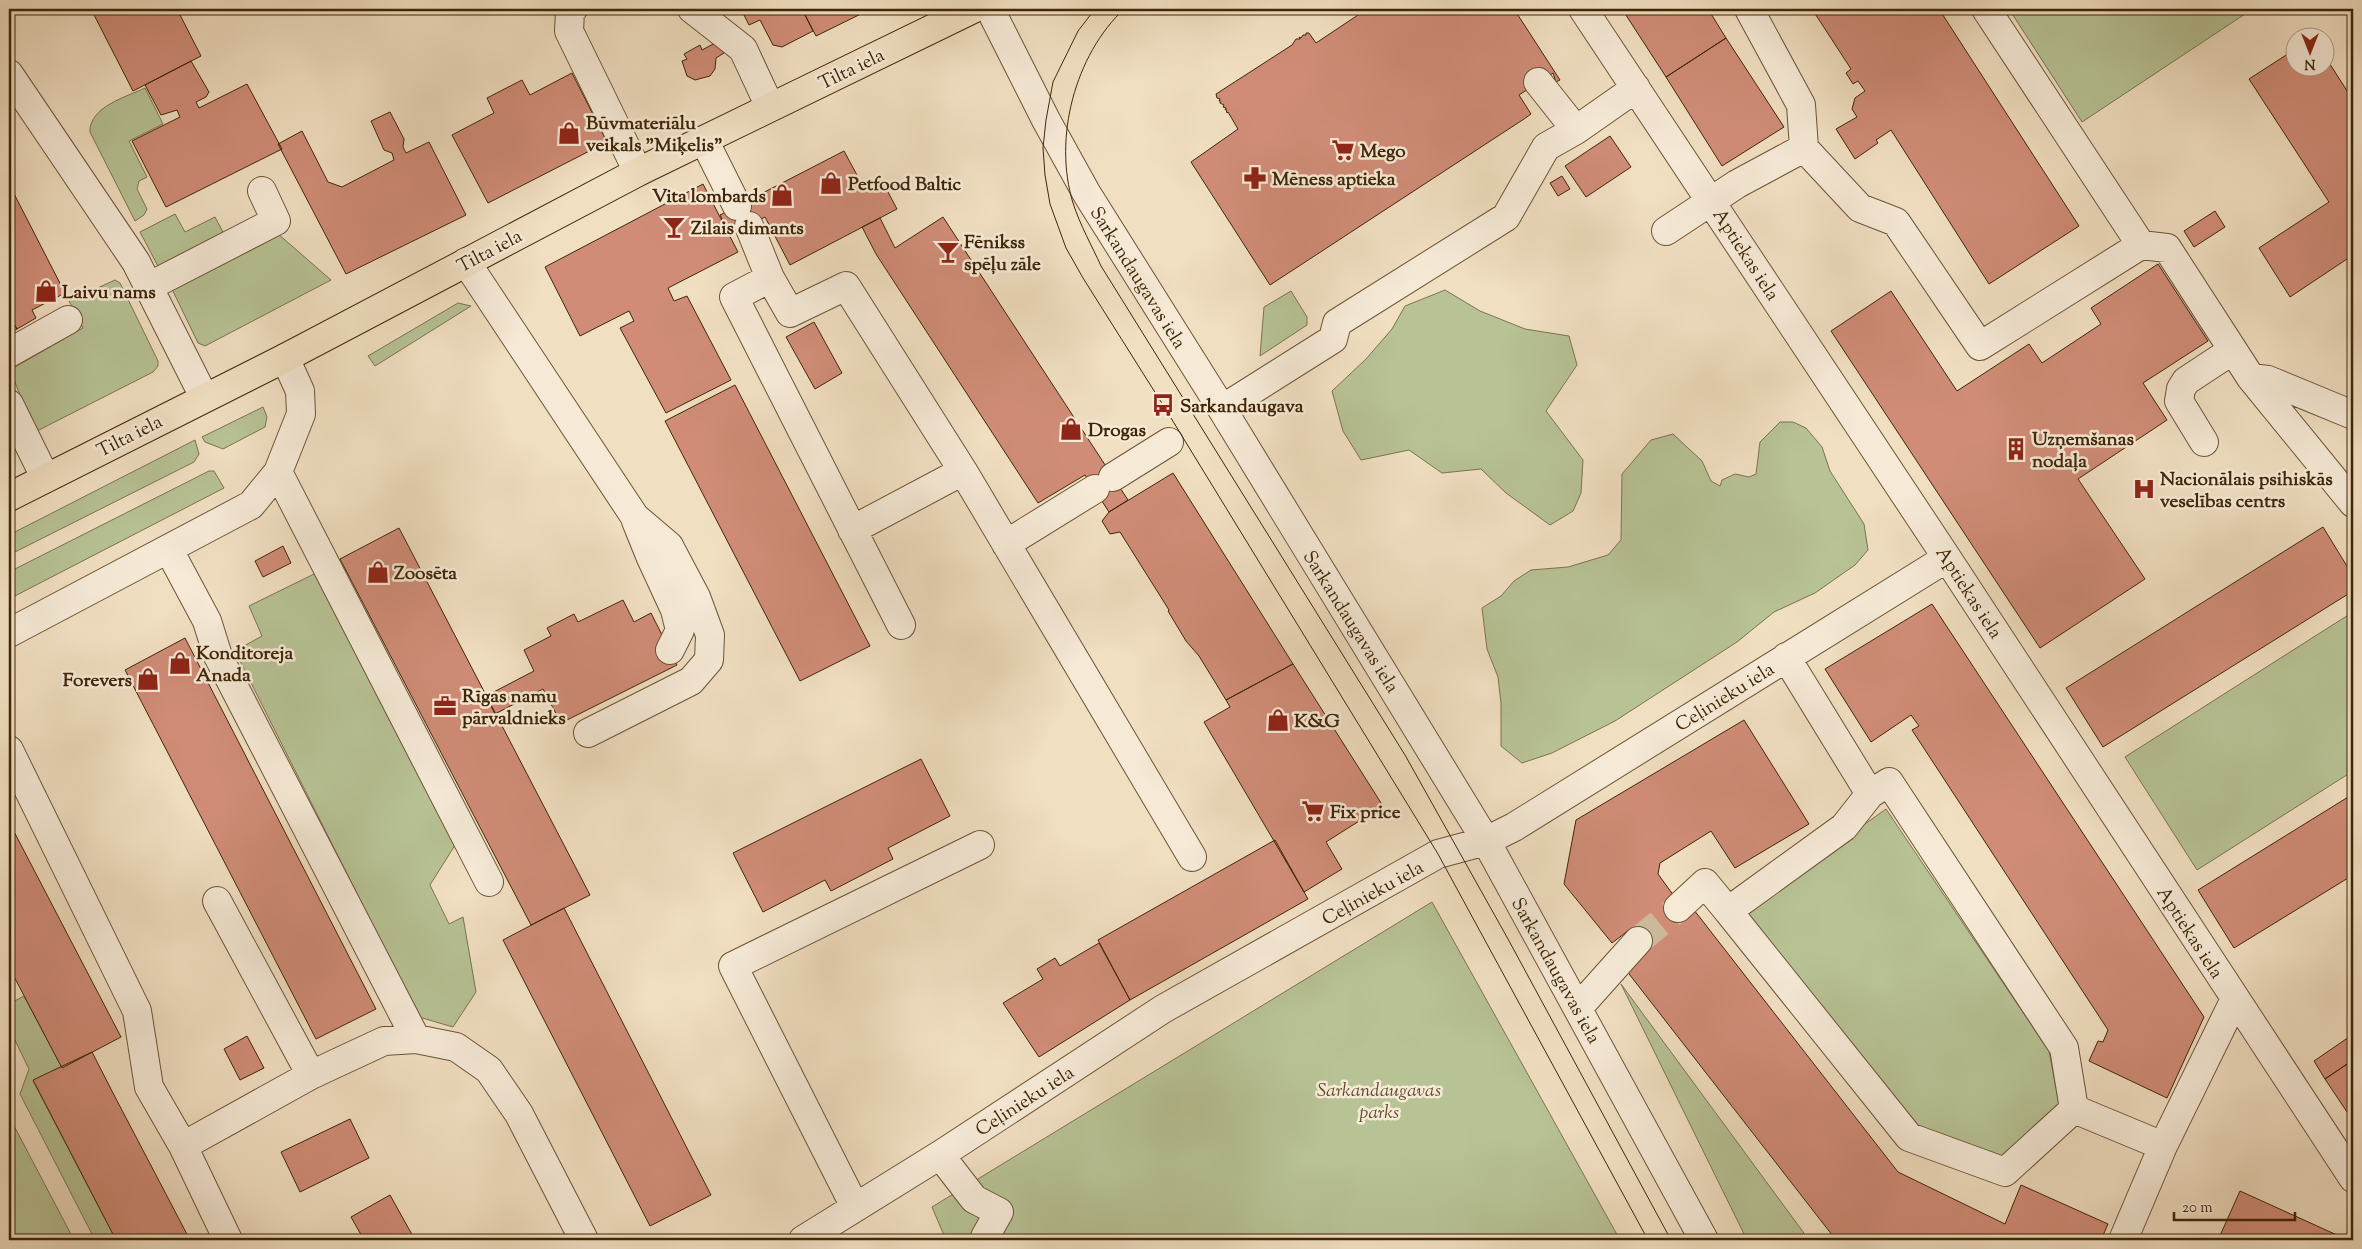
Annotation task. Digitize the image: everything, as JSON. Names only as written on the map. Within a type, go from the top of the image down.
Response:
[{"type":"main road","name":"Tilta iela","points":[[9,497],[45,477],[285,358],[638,172],[973,9]]},
{"type":"street","points":[[574,9],[570,12],[569,31],[638,172]]},
{"type":"street","points":[[692,9],[743,49],[770,107]]},
{"type":"street","name":"Sarkandaugavas iela","points":[[990,9],[1066,159],[1222,409],[1486,841],[1704,1240]]},
{"type":"street","name":"Aptiekas iela","points":[[1583,9],[1712,200],[2353,1178]]},
{"type":"street","points":[[1749,9],[1801,105],[1804,148],[1860,208],[1896,222],[1980,346],[2141,245],[2167,248],[2251,378],[2353,503]]},
{"type":"street","points":[[1986,9],[2141,245]]},
{"type":"street","points":[[9,74],[136,262],[204,397]]},
{"type":"street","points":[[1538,82],[1576,130]]},
{"type":"street","points":[[1222,409],[1333,339],[1337,323],[1506,217],[1546,147],[1576,130],[1636,88]]},
{"type":"street","points":[[704,140],[743,216],[770,278],[790,313],[846,286],[964,470],[1192,858]]},
{"type":"street","points":[[1666,231],[1712,200],[1804,148]]},
{"type":"street","points":[[148,287],[276,221],[262,191]]},
{"type":"street","points":[[466,262],[635,517],[651,558],[675,610],[680,630],[670,650]]},
{"type":"street","points":[[770,278],[734,297],[901,625]]},
{"type":"street","points":[[9,352],[68,320]]},
{"type":"street","points":[[2204,442],[2179,401],[2181,389],[2186,381],[2233,350]]},
{"type":"street","points":[[9,633],[251,506],[278,472],[301,414],[300,391],[285,358]]},
{"type":"street","points":[[2251,378],[2268,380],[2353,415]]},
{"type":"street","points":[[9,404],[45,477]]},
{"type":"street","points":[[1006,544],[1169,442]]},
{"type":"street","points":[[852,530],[964,470]]},
{"type":"street","points":[[278,472],[489,882]]},
{"type":"street","points":[[588,733],[691,681],[709,660],[710,635],[696,597],[669,546],[635,517]]},
{"type":"street","points":[[169,550],[208,621],[218,656],[416,1039]]},
{"type":"street","name":"Ceļinieku iela","points":[[803,1240],[940,1155],[1162,1009],[1438,854],[1486,841],[1522,822],[1947,558]]},
{"type":"street","points":[[1786,657],[1870,794]]},
{"type":"street","points":[[9,750],[138,1011],[149,1087],[183,1146],[228,1240]]},
{"type":"street","points":[[1728,910],[1844,826],[1870,794],[1889,782],[2064,1048],[2074,1109]]},
{"type":"street","points":[[855,1207],[733,966],[980,845]]},
{"type":"street","points":[[1678,908],[1705,883],[1909,1137],[2005,1172],[2074,1109]]},
{"type":"street","points":[[217,901],[310,1075]]},
{"type":"street","points":[[1578,1008],[1638,941]]},
{"type":"street","points":[[2123,1240],[2163,1146],[2234,998]]},
{"type":"street","points":[[183,1146],[310,1075],[384,1042],[416,1039],[456,1047],[489,1070],[519,1114],[584,1240]]},
{"type":"street","points":[[2074,1109],[2163,1146]]},
{"type":"street","points":[[940,1155],[974,1199],[999,1212],[986,1237]]},
{"type":"green space","points":[[2009,9],[2250,9],[2251,10],[2082,122]]},
{"type":"green space","points":[[145,88],[163,124],[129,141],[147,177],[139,181],[137,189],[147,209],[144,215],[135,221],[90,132],[91,123],[102,109],[119,99]]},
{"type":"green space","points":[[175,214],[185,232],[215,217],[225,236],[160,270],[140,232]]},
{"type":"green space","points":[[277,233],[331,280],[205,346],[198,343],[171,287]]},
{"type":"green space","points":[[115,280],[120,283],[158,361],[158,366],[153,372],[35,432],[10,370],[83,328],[69,301]]},
{"type":"green space","points":[[1445,290],[1480,311],[1525,329],[1569,336],[1577,365],[1546,411],[1583,460],[1581,493],[1573,511],[1550,525],[1506,493],[1481,469],[1442,473],[1409,450],[1361,460],[1343,431],[1332,391],[1366,359],[1392,329],[1405,306]]},
{"type":"green space","points":[[1291,291],[1307,317],[1307,325],[1260,356],[1264,307]]},
{"type":"green space","points":[[458,303],[471,306],[375,366],[368,356]]},
{"type":"green space","points":[[263,407],[267,417],[265,427],[223,449],[205,442],[202,437]]},
{"type":"green space","points":[[1780,422],[1793,422],[1806,428],[1822,447],[1830,471],[1864,524],[1868,550],[1855,565],[1815,593],[1774,612],[1737,642],[1615,721],[1552,753],[1522,763],[1501,746],[1501,703],[1498,677],[1487,649],[1482,608],[1501,596],[1514,581],[1531,570],[1568,567],[1608,555],[1621,540],[1622,474],[1651,440],[1673,434],[1702,461],[1711,481],[1720,486],[1722,480],[1735,474],[1749,477],[1756,474],[1760,442]]},
{"type":"green space","points":[[195,440],[199,454],[194,462],[9,555],[9,535]]},
{"type":"green space","points":[[209,471],[214,471],[224,488],[9,599],[9,572]]},
{"type":"green space","points":[[316,573],[457,842],[430,885],[449,924],[463,917],[476,992],[453,1027],[419,1017],[235,651],[262,636],[249,606]]},
{"type":"green space","points":[[2353,612],[2353,771],[2197,870],[2125,757]]},
{"type":"green space","points":[[1886,809],[2049,1051],[2059,1103],[2002,1158],[1917,1130],[1740,913]]},
{"type":"green space","name":"Sarkandaugavas parks","points":[[1432,902],[1620,1240],[946,1240],[932,1207]]},
{"type":"green space","points":[[1621,984],[1809,1240],[1747,1240]]},
{"type":"green space","points":[[24,996],[62,1068],[33,1081],[116,1240],[95,1240],[20,1094],[29,1069],[9,1028],[9,1004]]},
{"type":"green space","points":[[9,1115],[12,1122],[74,1240],[9,1240]]},
{"type":"building","points":[[91,9],[177,9],[201,56],[133,91]]},
{"type":"building","points":[[741,9],[802,9],[813,31],[782,47],[773,45],[760,20],[749,25]]},
{"type":"building","points":[[802,9],[871,9],[816,36]]},
{"type":"building","name":"Mego","points":[[1367,9],[1514,9],[1560,80],[1556,82],[1553,73],[1519,95],[1531,114],[1270,285],[1191,162],[1238,129],[1216,94],[1292,45],[1296,39],[1300,39],[1299,37],[1301,38],[1306,33],[1309,33],[1316,43]]},
{"type":"building","points":[[1622,9],[1708,9],[1726,38],[1666,77]]},
{"type":"building","points":[[1812,9],[1939,9],[2079,226],[1989,284],[1891,130],[1876,140],[1878,143],[1855,159],[1836,129],[1857,117],[1852,109],[1855,98],[1865,91],[1858,81],[1853,84],[1846,73],[1851,69]]},
{"type":"building","points":[[1726,38],[1784,127],[1722,166],[1666,77]]},
{"type":"building","points":[[717,42],[724,53],[716,58],[715,69],[710,76],[695,80],[687,76],[682,61],[687,59],[684,54],[700,45],[702,50]]},
{"type":"building","points":[[2284,56],[2284,78],[2334,78],[2334,71],[2353,100],[2353,255],[2290,297],[2259,248],[2329,202],[2249,79]]},
{"type":"building","points":[[191,61],[209,92],[206,97],[196,102],[199,108],[247,84],[282,149],[166,207],[132,141],[180,117],[177,110],[161,115],[145,85]]},
{"type":"building","points":[[572,73],[607,142],[488,203],[452,135],[494,113],[487,98],[522,80],[530,95]]},
{"type":"building","points":[[390,112],[404,139],[403,147],[406,153],[429,142],[466,215],[346,274],[278,144],[302,131],[328,182],[342,187],[394,160],[392,153],[384,150],[371,121]]},
{"type":"building","points":[[1610,136],[1631,167],[1586,197],[1565,166]]},
{"type":"building","points":[[844,151],[864,188],[881,179],[897,209],[790,265],[765,217],[730,235],[720,215]]},
{"type":"building","points":[[1562,176],[1570,189],[1558,196],[1550,183]]},
{"type":"building","points":[[9,184],[65,293],[32,310],[36,318],[17,329],[9,315]]},
{"type":"building","points":[[703,184],[738,252],[668,288],[674,301],[687,296],[731,380],[666,413],[620,328],[634,321],[629,311],[580,336],[545,267]]},
{"type":"building","points":[[2215,211],[2225,227],[2194,247],[2184,231]]},
{"type":"building","points":[[943,217],[1128,500],[1109,512],[1085,475],[1038,503],[876,254],[862,227],[880,218],[895,248]]},
{"type":"building","name":"Uzņemšanas nodaļa","points":[[2158,264],[2208,341],[2143,383],[2167,420],[2078,479],[2145,579],[2040,648],[1831,331],[1891,291],[1957,391],[2029,344],[2042,363],[2101,324],[2091,308]]},
{"type":"building","points":[[9,315],[17,329],[9,334]]},
{"type":"building","points":[[814,322],[842,373],[815,389],[786,337]]},
{"type":"building","points":[[735,385],[870,646],[800,681],[665,421]]},
{"type":"building","points":[[1173,473],[1293,664],[1226,700],[1199,656],[1186,641],[1169,610],[1120,532],[1110,534],[1102,521],[1109,512]]},
{"type":"building","points":[[2323,527],[2353,576],[2353,591],[2103,747],[2066,688]]},
{"type":"building","points":[[399,528],[590,895],[531,925],[340,559]]},
{"type":"building","points":[[283,546],[291,563],[263,577],[255,561]]},
{"type":"building","points":[[623,600],[634,622],[651,613],[677,665],[561,723],[543,689],[495,714],[486,696],[534,671],[524,650],[551,636],[547,628],[574,614],[578,622]]},
{"type":"building","points":[[1932,604],[2204,1017],[2167,1098],[2089,1061],[2098,1041],[2103,1042],[2108,1030],[1912,730],[1919,726],[1911,715],[1871,742],[1825,669]]},
{"type":"building","points":[[185,638],[376,1009],[316,1039],[125,670]]},
{"type":"building","points":[[1293,664],[1383,806],[1326,842],[1342,869],[1304,892],[1204,722],[1230,707],[1226,700]]},
{"type":"building","points":[[1744,720],[1809,824],[1735,868],[1711,831],[1660,863],[1658,874],[1674,896],[1694,910],[1898,1172],[2005,1224],[2021,1185],[2108,1224],[2101,1240],[1836,1240],[1626,970],[1645,949],[1629,930],[1612,943],[1564,884],[1576,820]]},
{"type":"building","points":[[921,759],[950,816],[888,848],[893,859],[831,891],[825,880],[763,912],[733,853]]},
{"type":"building","points":[[2353,794],[2353,875],[2234,948],[2198,890]]},
{"type":"building","points":[[9,822],[121,1037],[62,1068],[9,967]]},
{"type":"building","points":[[1275,840],[1308,899],[1130,1000],[1098,940]]},
{"type":"building","points":[[564,908],[711,1195],[650,1226],[503,940]]},
{"type":"building","points":[[1099,943],[1130,1000],[1039,1057],[1003,1003],[1043,979],[1037,969],[1055,958],[1060,966]]},
{"type":"building","points":[[247,1036],[264,1068],[240,1080],[224,1049]]},
{"type":"building","points":[[2349,1037],[2353,1044],[2353,1060],[2325,1079],[2314,1061]]},
{"type":"building","points":[[92,1052],[190,1240],[116,1240],[33,1080]]},
{"type":"building","points":[[2353,1060],[2353,1121],[2325,1079]]},
{"type":"building","points":[[350,1119],[369,1158],[300,1192],[281,1152]]},
{"type":"building","points":[[2240,1191],[2348,1240],[2218,1240]]},
{"type":"building","points":[[390,1195],[415,1240],[364,1240],[351,1217]]},
{"type":"tunnel","points":[[1638,941],[1678,908]]},
{"type":"tram line","points":[[1095,9],[1078,31],[1053,82],[1046,120],[1043,148],[1045,175],[1050,204],[1066,248],[1438,854],[1648,1240]]},
{"type":"tram line","points":[[1124,9],[1107,28],[1081,73],[1067,125],[1067,178],[1073,203],[1083,227],[1101,266],[1405,755],[1508,939],[1671,1240]]},
{"type":"place","name":"Būvmateriālu veikals \"Miķelis\"","points":[[569,133]]},
{"type":"place","name":"Mego","points":[[1343,150]]},
{"type":"place","name":"Mēness aptieka","points":[[1255,178]]},
{"type":"place","name":"Petfood Baltic","points":[[831,183]]},
{"type":"place","name":"Vita lombards","points":[[782,195]]},
{"type":"place","name":"Zilais dimants","points":[[674,227]]},
{"type":"place","name":"Fēnikss spēļu zāle","points":[[948,252]]},
{"type":"place","name":"Laivu nams","points":[[46,291]]},
{"type":"place","name":"Sarkandaugava","points":[[1163,405]]},
{"type":"place","name":"Drogas","points":[[1071,429]]},
{"type":"place","name":"Uzņemšanas nodaļa","points":[[2016,449]]},
{"type":"place","name":"Nacionālais psihiskās veselības centrs","points":[[2144,489]]},
{"type":"place","name":"Zoosēta","points":[[378,572]]},
{"type":"place","name":"Konditoreja Anada","points":[[180,663]]},
{"type":"place","name":"Forevers","points":[[148,679]]},
{"type":"place","name":"Rīgas namu pārvaldnieks","points":[[445,706]]},
{"type":"place","name":"K&G","points":[[1278,720]]},
{"type":"place","name":"Fix price","points":[[1313,811]]}]
